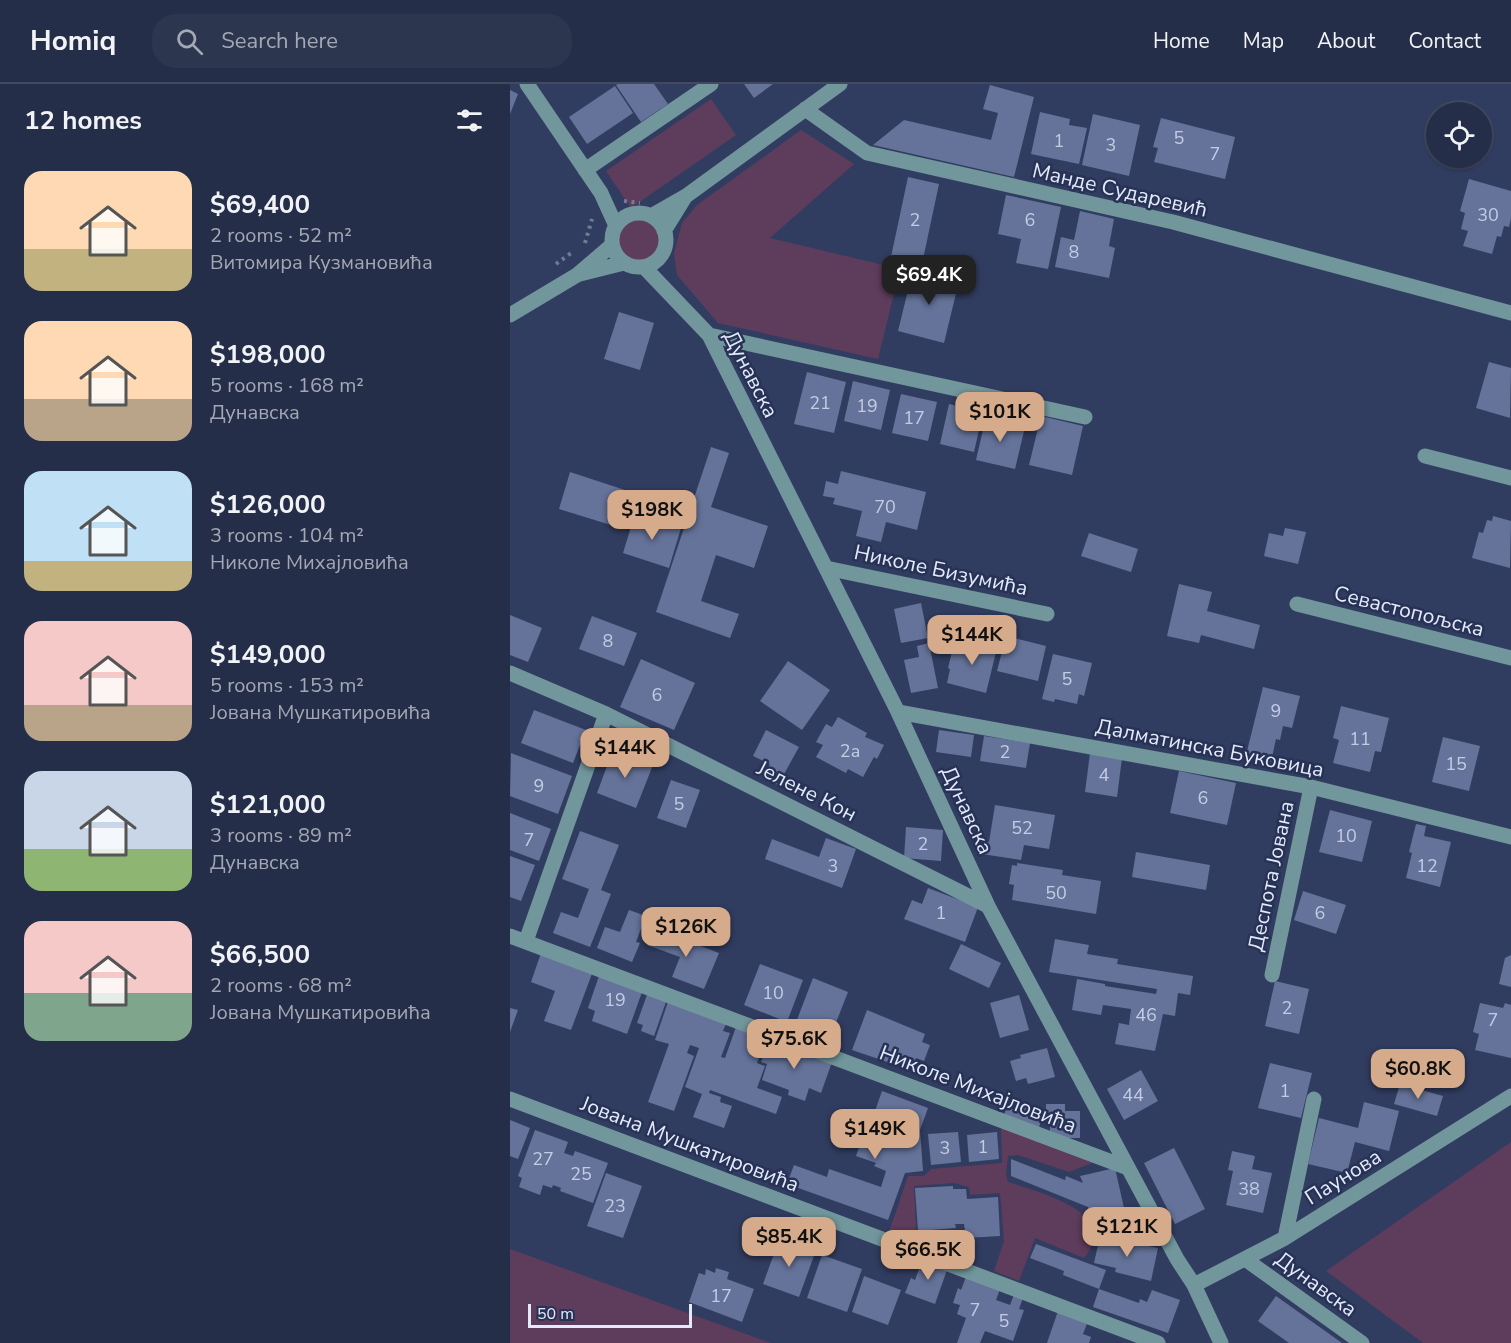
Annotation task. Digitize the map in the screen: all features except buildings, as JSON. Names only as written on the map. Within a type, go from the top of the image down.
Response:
[{"type":"street","points":[[527,84],[611,206],[616,226]]},
{"type":"street","points":[[585,170],[711,84]]},
{"type":"street","points":[[651,216],[686,196],[840,84]]},
{"type":"street","name":"Манде Сударевић","points":[[805,109],[867,153],[1173,222],[1511,313]]},
{"type":"street","points":[[664,231],[686,196]]},
{"type":"street","points":[[611,206],[629,215]]},
{"type":"street","points":[[640,213],[651,216],[659,222],[664,231],[665,250],[659,259],[644,267],[633,267],[624,263],[616,255],[612,245],[612,235],[616,226],[621,219],[629,215],[640,213]]},
{"type":"street","points":[[510,315],[577,274],[612,245]]},
{"type":"street","name":"Дунавска","points":[[659,259],[674,297]]},
{"type":"street","points":[[577,274],[624,263]]},
{"type":"street","name":"Дунавска","points":[[644,267],[709,335],[898,712],[988,906],[1128,1168],[1194,1285],[1221,1343]]},
{"type":"street","points":[[709,335],[1085,417]]},
{"type":"street","points":[[1425,456],[1511,478]]},
{"type":"street","name":"Николе Бизумића","points":[[826,568],[1047,614]]},
{"type":"street","name":"Севастопољска","points":[[1297,604],[1511,658]]},
{"type":"street","name":"Јелене Кон","points":[[510,673],[606,714],[988,906]]},
{"type":"street","name":"Далматинска Буковица","points":[[898,712],[1311,787],[1511,837]]},
{"type":"street","points":[[526,941],[606,714]]},
{"type":"street","name":"Деспота Јована","points":[[1272,975],[1311,787]]},
{"type":"street","name":"Николе Михајловића","points":[[510,936],[1128,1168]]},
{"type":"street","name":"Паунова","points":[[1194,1285],[1285,1238],[1511,1096]]},
{"type":"street","name":"Јована Мушкатировића","points":[[510,1099],[1158,1343]]},
{"type":"street","points":[[1285,1238],[1314,1099]]},
{"type":"street","name":"Дунавска","points":[[1245,1259],[1362,1343]]},
{"type":"path","points":[[547,270],[585,243],[592,218],[621,201],[642,203]]},
{"type":"shaded area","points":[[711,99],[736,135],[631,208],[606,171]]},
{"type":"shaded area","points":[[801,130],[854,164],[770,238],[900,269],[878,359],[718,323],[677,275],[674,253],[682,223],[697,205]]},
{"type":"shaded area","points":[[639,219],[647,220],[654,225],[659,232],[659,248],[654,255],[647,260],[639,261],[631,260],[624,255],[619,248],[618,240],[619,232],[624,225],[631,220]]},
{"type":"shaded area","points":[[1001,1126],[1095,1162],[1069,1172],[1018,1155],[1008,1156],[1006,1175],[1008,1182],[1061,1201],[1087,1218],[1101,1216],[1103,1222],[1084,1258],[1035,1238],[1019,1281],[994,1271],[1004,1241],[1000,1193],[970,1195],[969,1187],[954,1183],[914,1186],[916,1229],[914,1242],[889,1232],[908,1176],[924,1176],[931,1169],[1002,1163]]},
{"type":"shaded area","points":[[1511,1142],[1511,1343],[1423,1343],[1326,1271]]},
{"type":"shaded area","points":[[510,1249],[771,1343],[510,1343]]}]
